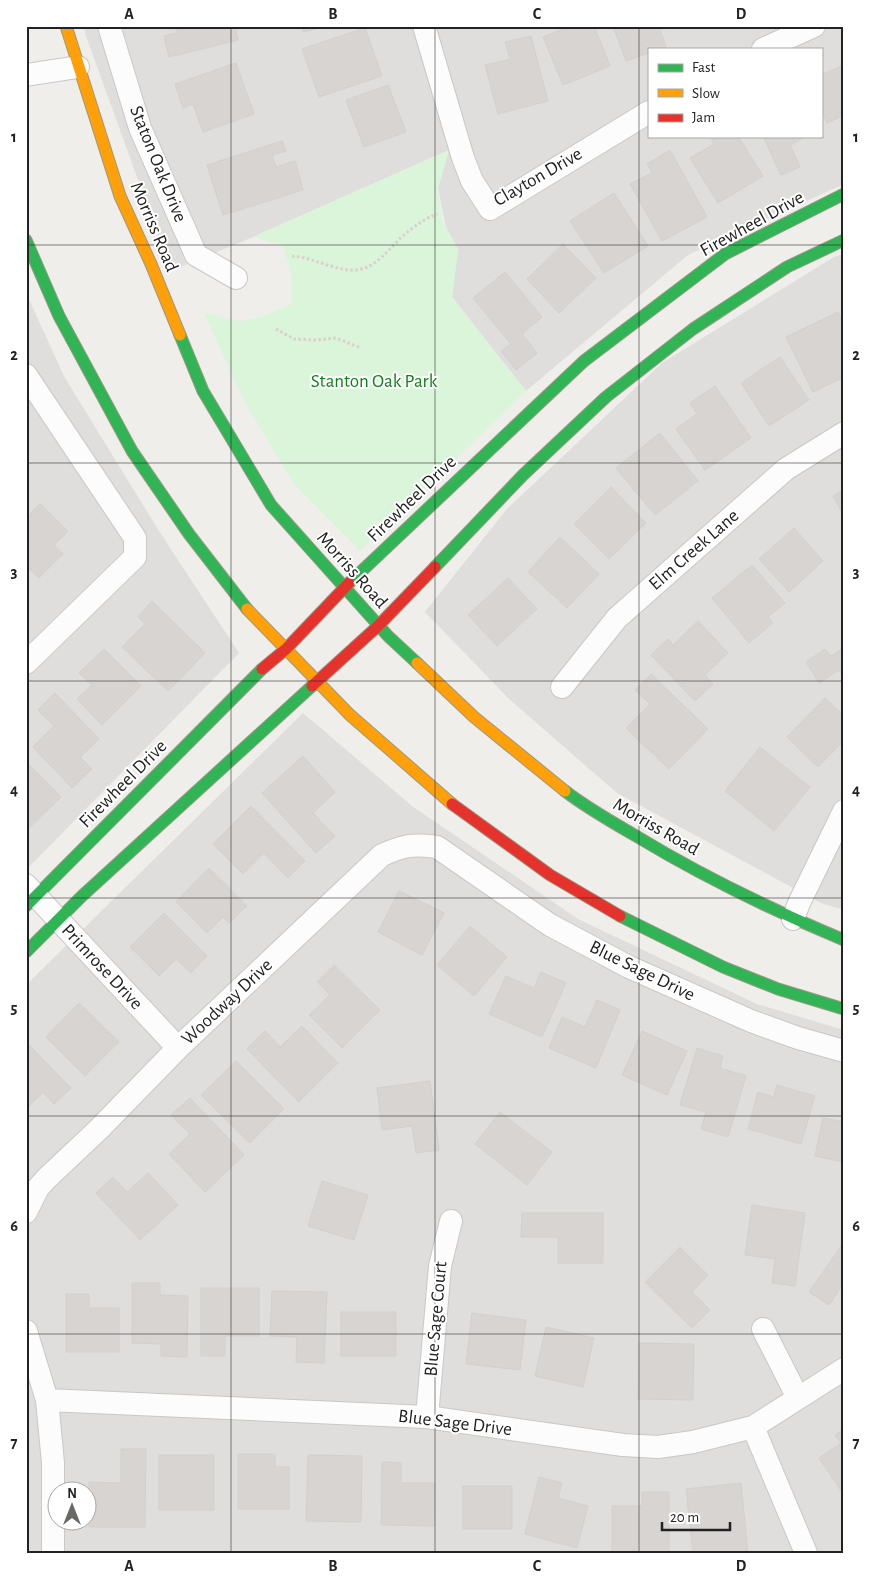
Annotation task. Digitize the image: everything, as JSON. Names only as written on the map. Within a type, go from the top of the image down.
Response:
[{"type":"main road","name":"Morriss Road","points":[[66,26],[120,196],[152,264],[202,391],[271,506],[378,626],[474,717],[582,804],[680,863],[844,940]]},
{"type":"main road","name":"Firewheel Drive","points":[[30,896],[264,667],[286,649],[344,588],[584,361],[725,254],[844,194]]},
{"type":"main road","points":[[26,240],[59,316],[132,451],[189,534],[240,602],[350,715],[453,805],[550,875],[636,924],[723,967],[778,988],[844,1009]]},
{"type":"main road","points":[[26,952],[82,896],[378,626],[523,475],[606,397],[693,329],[787,268],[844,240]]},
{"type":"street","name":"Staton Oak Drive","points":[[108,26],[140,128],[196,255],[236,278]]},
{"type":"street","name":"Clayton Drive","points":[[424,26],[463,158],[472,181],[490,209],[648,113]]},
{"type":"street","points":[[765,48],[814,26]]},
{"type":"street","points":[[26,75],[78,67]]},
{"type":"street","points":[[26,375],[135,538],[135,557],[26,662]]},
{"type":"street","name":"Elm Creek Lane","points":[[562,687],[617,618],[786,469],[844,434]]},
{"type":"street","points":[[794,918],[844,811]]},
{"type":"street","name":"Woodway Drive","points":[[26,1212],[38,1188],[46,1179],[99,1129],[178,1048],[382,855],[403,846],[420,845],[437,847],[454,860]]},
{"type":"street","name":"Blue Sage Drive","points":[[454,860],[550,925],[628,967],[751,1021],[798,1038],[844,1051]]},
{"type":"street","name":"Primrose Drive","points":[[30,896],[58,920],[178,1048]]},
{"type":"street","name":"Blue Sage Court","points":[[428,1417],[440,1266],[451,1221]]},
{"type":"street","points":[[763,1328],[798,1398]]},
{"type":"street","points":[[26,1331],[46,1400],[53,1463],[53,1553]]},
{"type":"street","name":"Blue Sage Drive","points":[[46,1400],[428,1417],[623,1445],[658,1447],[693,1442],[753,1427],[844,1369]]},
{"type":"street","points":[[753,1427],[806,1553]]},
{"type":"path","points":[[292,256],[302,257],[342,269],[354,270],[369,267],[424,219],[437,214]]},
{"type":"path","points":[[276,329],[294,339],[316,340],[336,338],[361,348]]},
{"type":"shaded area","points":[[84,26],[844,26],[844,184],[688,255],[526,391],[452,297],[458,249],[446,227],[438,188],[449,150],[253,237],[171,271]]},
{"type":"shaded area","points":[[844,254],[844,910],[821,903],[617,793],[509,699],[425,612],[506,510],[662,363],[834,257]]},
{"type":"shaded area","points":[[26,293],[65,378],[159,531],[239,653],[26,870]]},
{"type":"shaded area","points":[[303,713],[412,806],[578,919],[757,1004],[844,1030],[844,1553],[26,1553],[26,985]]},
{"type":"green space","name":"Stanton Oak Park","points":[[449,150],[438,188],[442,220],[458,249],[452,297],[526,391],[360,551],[294,484],[243,399],[204,313],[240,321],[267,315],[291,304],[291,275],[283,245],[253,237]]},
{"type":"building","points":[[175,26],[235,26],[238,40],[169,57],[164,36],[177,33]]},
{"type":"building","points":[[302,26],[327,26],[303,32]]},
{"type":"building","points":[[571,26],[594,26],[610,66],[563,85],[543,37]]},
{"type":"building","points":[[613,26],[659,26],[666,47],[648,48],[648,53],[626,61]]},
{"type":"building","points":[[365,28],[382,76],[319,97],[302,49]]},
{"type":"building","points":[[531,36],[548,101],[498,114],[485,65],[510,59],[505,42]]},
{"type":"building","points":[[236,63],[254,114],[203,132],[193,104],[183,108],[175,84]]},
{"type":"building","points":[[844,65],[844,115],[827,123],[822,111],[822,75]]},
{"type":"building","points":[[388,85],[406,132],[364,147],[346,100]]},
{"type":"building","points":[[711,138],[739,138],[763,176],[718,203],[690,158],[714,144]]},
{"type":"building","points":[[764,138],[804,138],[790,145],[800,167],[781,175]]},
{"type":"building","points":[[282,141],[286,151],[272,155],[276,167],[295,161],[303,190],[223,215],[207,165]]},
{"type":"building","points":[[670,150],[707,217],[662,241],[630,184],[652,173],[647,164]]},
{"type":"building","points":[[614,193],[648,246],[604,273],[570,221]]},
{"type":"building","points":[[563,244],[596,278],[559,313],[527,279]]},
{"type":"building","points":[[505,272],[542,317],[522,334],[537,353],[516,370],[501,351],[511,344],[473,298]]},
{"type":"building","points":[[838,312],[844,324],[844,377],[813,392],[786,337]]},
{"type":"building","points":[[780,357],[809,400],[769,426],[741,383]]},
{"type":"building","points":[[715,386],[751,438],[705,470],[676,429],[697,414],[690,403]]},
{"type":"building","points":[[660,433],[698,481],[655,515],[616,468]]},
{"type":"building","points":[[611,487],[646,523],[609,559],[574,524]]},
{"type":"building","points":[[844,490],[844,516],[833,496]]},
{"type":"building","points":[[40,504],[68,531],[54,545],[63,554],[39,578],[26,566],[26,518]]},
{"type":"building","points":[[794,528],[823,561],[789,592],[759,559]]},
{"type":"building","points":[[560,537],[599,574],[567,608],[528,572]]},
{"type":"building","points":[[752,565],[785,603],[768,617],[773,623],[749,643],[712,598]]},
{"type":"building","points":[[508,578],[537,609],[497,646],[468,615]]},
{"type":"building","points":[[152,601],[205,653],[168,691],[122,647],[145,624],[138,617]]},
{"type":"building","points":[[698,621],[728,653],[705,675],[713,684],[695,701],[651,655],[668,639],[673,645]]},
{"type":"building","points":[[844,648],[844,677],[839,670],[819,683],[806,662],[825,649],[831,656]]},
{"type":"building","points":[[104,649],[141,686],[102,725],[77,699],[92,685],[79,673]]},
{"type":"building","points":[[651,674],[708,729],[669,769],[626,728],[650,704],[635,690]]},
{"type":"building","points":[[55,693],[99,739],[80,757],[92,769],[72,788],[33,747],[54,726],[38,710]]},
{"type":"building","points":[[825,698],[844,716],[844,741],[818,767],[787,737]]},
{"type":"building","points":[[760,747],[810,787],[774,831],[725,791]]},
{"type":"building","points":[[303,756],[335,792],[313,813],[335,836],[316,853],[262,793]]},
{"type":"building","points":[[26,762],[61,797],[26,831]]},
{"type":"building","points":[[251,806],[305,861],[288,878],[264,853],[243,874],[213,844]]},
{"type":"building","points":[[209,868],[247,906],[229,923],[223,917],[207,933],[176,902]]},
{"type":"building","points":[[399,891],[444,913],[422,955],[378,932]]},
{"type":"building","points":[[164,913],[207,956],[191,973],[176,959],[159,976],[130,947]]},
{"type":"building","points":[[470,926],[507,957],[474,996],[437,965]]},
{"type":"building","points":[[334,965],[380,1010],[342,1048],[309,1015],[330,995],[317,982]]},
{"type":"building","points":[[541,972],[566,983],[542,1037],[489,1014],[506,976],[534,988]]},
{"type":"building","points":[[597,1000],[620,1010],[596,1068],[549,1048],[562,1017],[585,1027]]},
{"type":"building","points":[[79,1003],[119,1042],[85,1076],[46,1037]]},
{"type":"building","points":[[302,1026],[338,1063],[299,1102],[247,1049],[265,1031],[280,1047]]},
{"type":"building","points":[[642,1031],[687,1051],[667,1095],[622,1075]]},
{"type":"building","points":[[29,1045],[71,1088],[54,1104],[43,1092],[26,1109],[26,1048]]},
{"type":"building","points":[[697,1048],[723,1056],[720,1068],[746,1076],[728,1137],[701,1129],[706,1112],[680,1105]]},
{"type":"building","points":[[236,1061],[284,1109],[250,1143],[201,1095]]},
{"type":"building","points":[[430,1081],[439,1150],[416,1153],[412,1126],[382,1130],[377,1088]]},
{"type":"building","points":[[777,1085],[815,1096],[801,1144],[748,1129],[758,1092],[774,1097]]},
{"type":"building","points":[[190,1098],[244,1155],[205,1192],[169,1154],[190,1134],[171,1115]]},
{"type":"building","points":[[500,1112],[552,1152],[527,1185],[475,1144]]},
{"type":"building","points":[[823,1118],[844,1122],[844,1162],[815,1156]]},
{"type":"building","points":[[148,1173],[178,1205],[140,1240],[96,1193],[113,1177],[127,1192]]},
{"type":"building","points":[[322,1181],[368,1195],[354,1240],[308,1226]]},
{"type":"building","points":[[752,1205],[805,1213],[795,1286],[772,1283],[775,1259],[745,1255]]},
{"type":"building","points":[[522,1213],[603,1213],[603,1263],[558,1263],[558,1237],[521,1237]]},
{"type":"building","points":[[844,1242],[844,1283],[829,1305],[809,1292]]},
{"type":"building","points":[[680,1247],[708,1275],[692,1292],[710,1310],[692,1328],[645,1282]]},
{"type":"building","points":[[132,1283],[160,1283],[160,1295],[188,1296],[187,1357],[161,1356],[161,1344],[132,1343]]},
{"type":"building","points":[[201,1288],[259,1288],[259,1336],[225,1336],[225,1356],[201,1356]]},
{"type":"building","points":[[272,1291],[327,1292],[324,1363],[296,1362],[297,1337],[270,1336]]},
{"type":"building","points":[[66,1294],[89,1294],[89,1308],[119,1308],[119,1352],[66,1352]]},
{"type":"building","points":[[341,1312],[396,1312],[396,1356],[341,1356]]},
{"type":"building","points":[[472,1313],[526,1320],[520,1370],[466,1364]]},
{"type":"building","points":[[546,1327],[594,1338],[583,1387],[535,1376]]},
{"type":"building","points":[[639,1343],[694,1344],[693,1400],[638,1399]]},
{"type":"building","points":[[844,1429],[844,1495],[819,1458],[841,1443],[835,1435]]},
{"type":"building","points":[[121,1449],[146,1449],[145,1527],[98,1527],[98,1482],[121,1483]]},
{"type":"building","points":[[238,1454],[275,1454],[275,1467],[289,1467],[289,1509],[238,1509]]},
{"type":"building","points":[[159,1455],[214,1455],[214,1510],[159,1510]]},
{"type":"building","points":[[308,1455],[362,1456],[361,1522],[306,1521]]},
{"type":"building","points":[[382,1462],[401,1463],[401,1483],[435,1483],[434,1526],[381,1525]]},
{"type":"building","points":[[539,1477],[562,1483],[558,1498],[588,1506],[577,1548],[525,1534]]},
{"type":"building","points":[[741,1483],[748,1553],[693,1553],[686,1489]]},
{"type":"building","points":[[463,1486],[512,1486],[512,1529],[463,1529]]},
{"type":"building","points":[[642,1492],[669,1492],[669,1553],[612,1553],[612,1506],[642,1506]]},
{"type":"traffic: fast","points":[[349,583],[584,361],[725,254],[844,194]]},
{"type":"traffic: fast","points":[[26,240],[59,316],[132,451],[189,534],[247,609]]},
{"type":"traffic: fast","points":[[435,567],[523,475],[606,397],[693,329],[787,267],[844,240]]},
{"type":"traffic: fast","points":[[180,335],[203,391],[271,505],[388,636],[417,663]]},
{"type":"traffic: fast","points":[[26,906],[262,669]]},
{"type":"traffic: fast","points":[[26,952],[82,896],[312,686]]},
{"type":"traffic: fast","points":[[565,791],[600,815],[712,879],[790,917],[844,940]]},
{"type":"traffic: fast","points":[[620,916],[723,967],[778,989],[844,1009]]},
{"type":"traffic: slow","points":[[66,26],[120,196],[151,264],[180,335]]},
{"type":"traffic: slow","points":[[247,609],[350,715],[452,804]]},
{"type":"traffic: slow","points":[[417,663],[474,717],[565,791]]},
{"type":"traffic: jam","points":[[312,686],[378,626],[435,567]]},
{"type":"traffic: jam","points":[[262,669],[286,649],[349,583]]},
{"type":"traffic: jam","points":[[452,804],[550,875],[620,916]]}]
